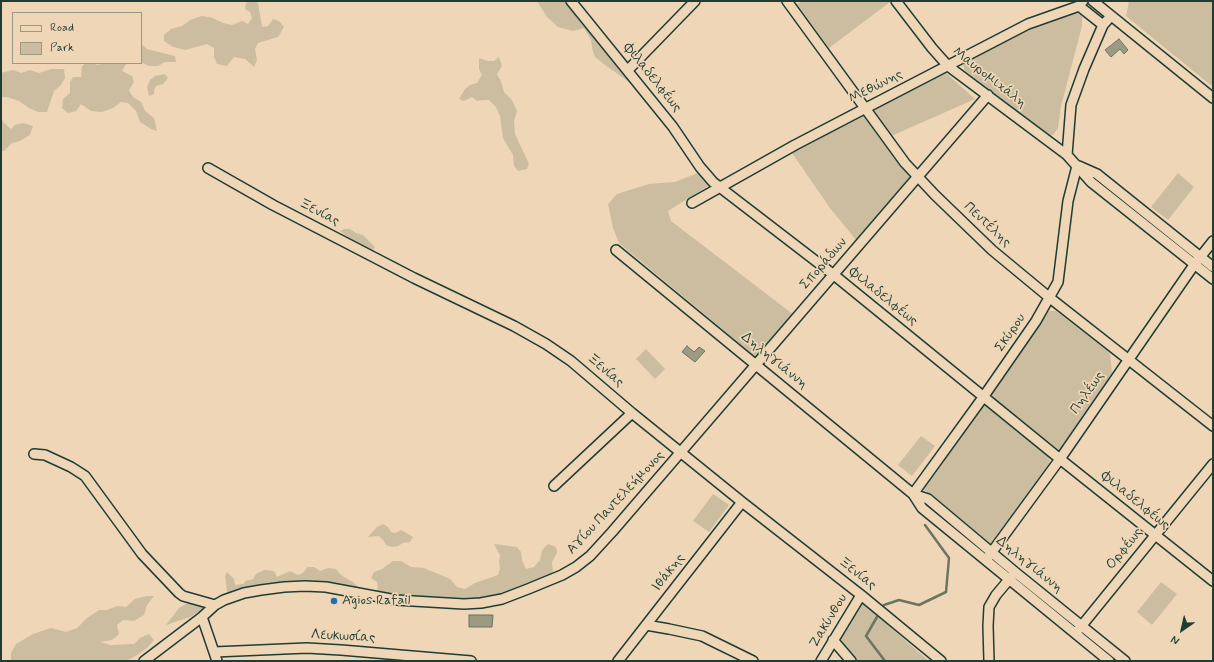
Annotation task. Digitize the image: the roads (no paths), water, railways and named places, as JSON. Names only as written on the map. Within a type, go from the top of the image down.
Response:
[{"type":"street","name":"Φιλαδελφέως","points":[[571,1],[673,126],[700,167],[713,182],[834,275],[1213,581]]},
{"type":"street","points":[[628,70],[695,1]]},
{"type":"street","name":"Πεντέλης","points":[[787,1],[866,108],[892,147],[917,177],[954,214],[992,250],[1050,298],[1213,426]]},
{"type":"street","name":"Μαυρομιχάλη","points":[[896,1],[932,48],[948,66],[1067,155],[1091,182],[1213,280]]},
{"type":"street","points":[[1093,1],[1213,98]]},
{"type":"street","name":"Μεθώνης","points":[[692,203],[795,145],[1028,24],[1081,3],[1103,25]]},
{"type":"street","points":[[1067,155],[1071,105],[1084,69],[1103,25],[1111,16]]},
{"type":"street","name":"Σποράδων","points":[[681,452],[988,95]]},
{"type":"street","name":"Μαυρομιχάλη","points":[[1077,166],[1097,174],[1213,267]]},
{"type":"street","name":"Σκύρου","points":[[913,494],[1036,321],[1058,282],[1068,201],[1077,166]]},
{"type":"street","name":"Ξενίας","points":[[208,168],[273,205],[414,278],[514,326],[546,344],[582,369],[632,413],[742,502],[861,595],[941,661]]},
{"type":"street","name":"Πηλέως","points":[[986,560],[1060,459],[1194,264],[1213,241]]},
{"type":"street","name":"Δηληγιάννη","points":[[616,250],[913,494],[922,508],[1109,661]]},
{"type":"street","points":[[554,486],[632,413]]},
{"type":"street","name":"Αγίου Παντελεήμονος","points":[[147,660],[202,617],[214,605],[244,593],[298,586],[326,588],[396,600],[464,604],[481,603],[502,599],[528,589],[562,575],[590,556],[681,452]]},
{"type":"street","points":[[34,454],[45,455],[71,467],[85,476],[142,554],[179,592],[183,596],[214,605]]},
{"type":"street","name":"Ορφέως","points":[[1075,634],[1213,464]]},
{"type":"street","name":"Δηληγιάννη","points":[[913,494],[928,499],[1125,661]]},
{"type":"street","name":"Ιθάκης","points":[[618,661],[742,502]]},
{"type":"street","points":[[989,661],[989,607],[996,595],[1015,572]]},
{"type":"street","name":"Ζακύνθου","points":[[821,661],[861,595]]},
{"type":"street","points":[[202,617],[215,657]]},
{"type":"street","points":[[646,625],[702,636],[753,661]]},
{"type":"street","points":[[833,640],[851,661]]},
{"type":"street","name":"Λευκωσίας","points":[[215,657],[307,648],[471,661]]},
{"type":"waterway","points":[[884,605],[899,600],[919,605],[946,592],[949,558],[925,525]]},
{"type":"waterway","points":[[877,617],[866,636],[885,661]]},
{"type":"place","name":"Agios Rafail","points":[[334,601]]}]
